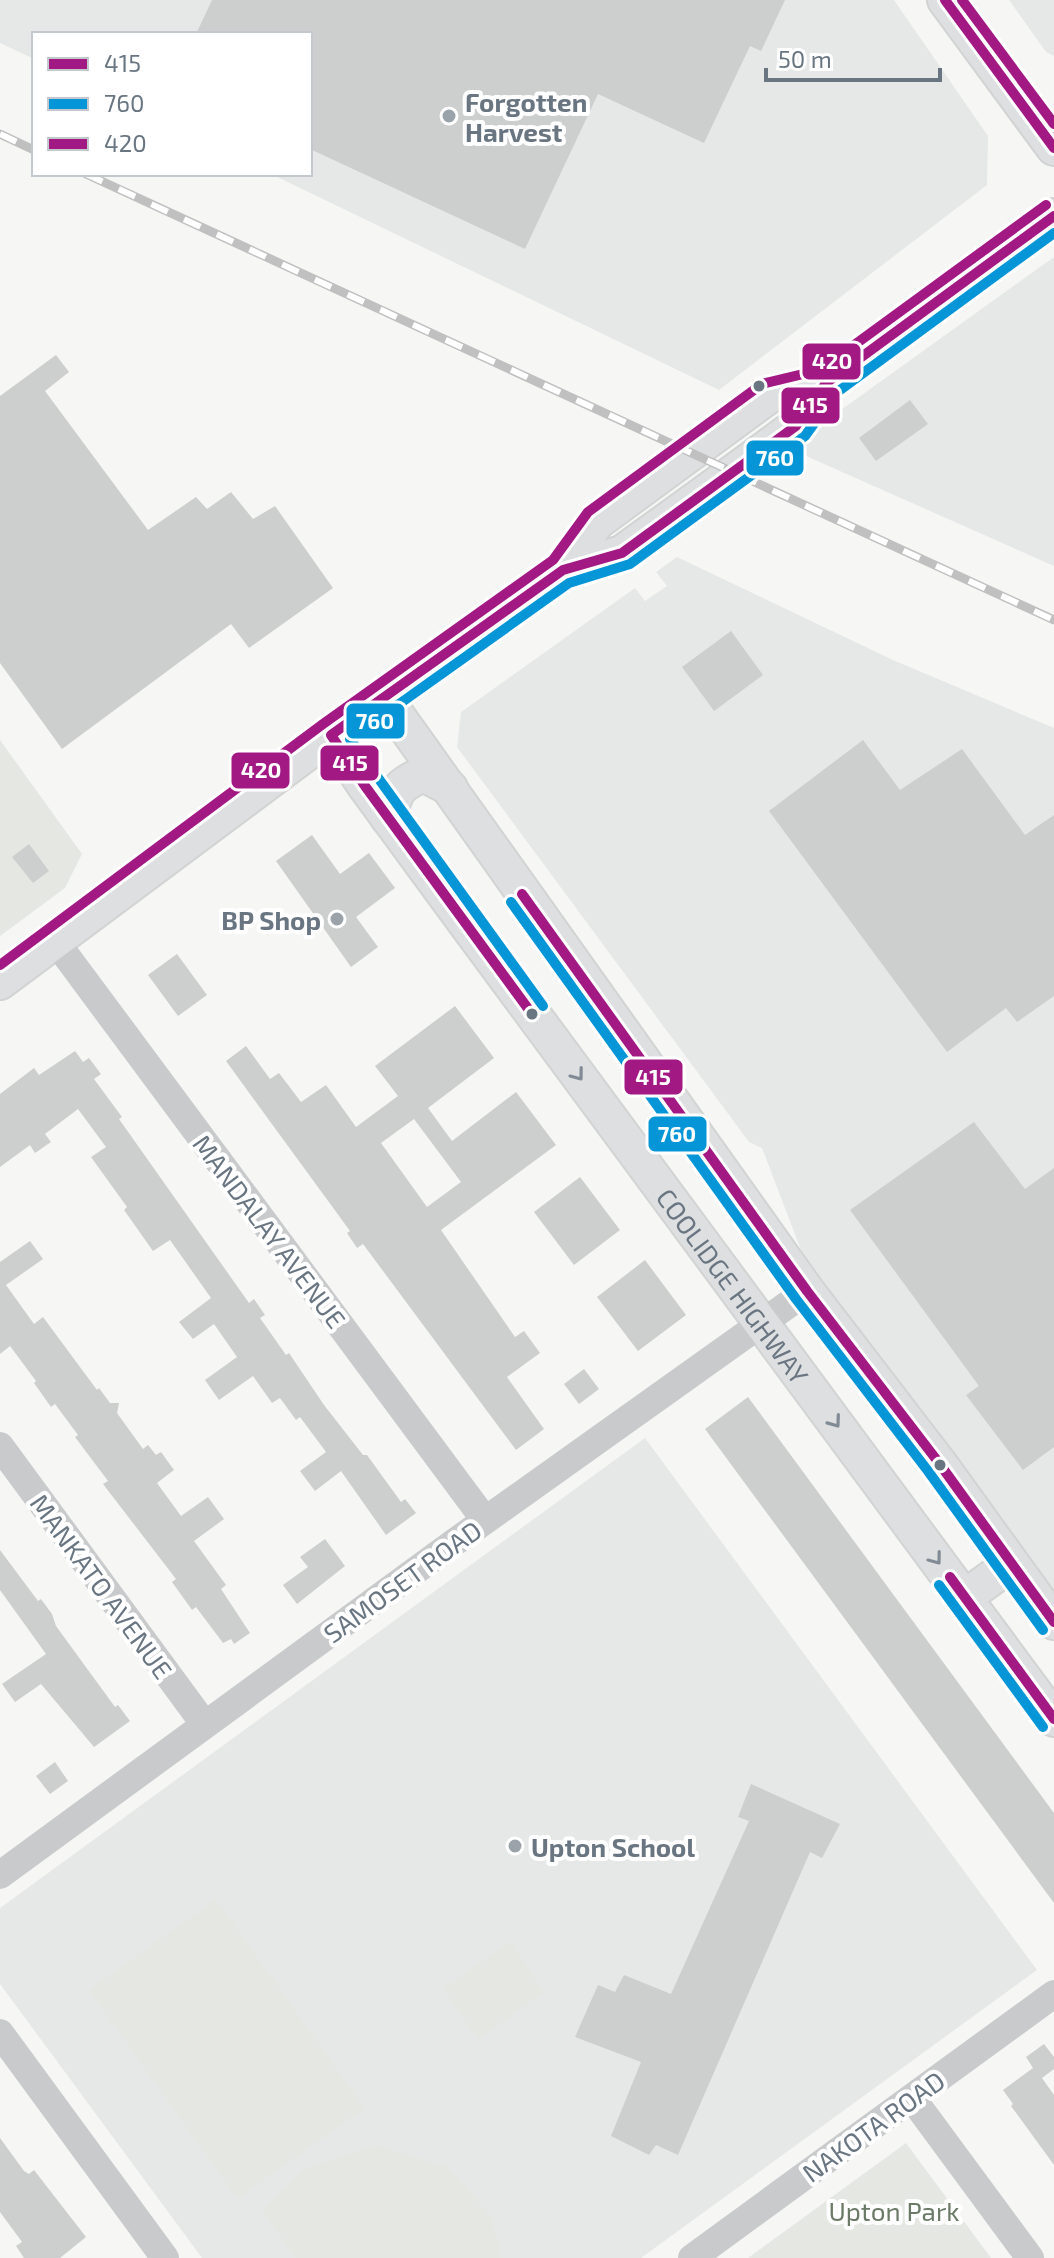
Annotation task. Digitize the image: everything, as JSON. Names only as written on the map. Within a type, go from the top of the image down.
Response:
[{"type":"main road","points":[[945,0],[1054,148]]},
{"type":"main road","points":[[0,982],[331,735],[563,570],[597,522],[770,395],[826,383],[1054,216]]},
{"type":"main road","points":[[384,697],[807,1291],[914,1429],[1054,1622]]},
{"type":"main road","name":"COOLIDGE HIGHWAY","points":[[331,735],[388,818],[1054,1719]]},
{"type":"main road","points":[[388,818],[403,783],[423,774],[450,788]]},
{"type":"main road","points":[[690,1224],[710,1230],[731,1226],[739,1218],[735,1190]]},
{"type":"main road","points":[[965,1597],[1011,1564]]},
{"type":"street","name":"MANDALAY AVENUE","points":[[56,942],[485,1520]]},
{"type":"street","name":"SAMOSET ROAD","points":[[0,1875],[485,1520],[807,1291]]},
{"type":"street","name":"MANKATO AVENUE","points":[[0,1446],[205,1725]]},
{"type":"street","name":"NAKOTA ROAD","points":[[692,2258],[1054,1994]]},
{"type":"street","points":[[0,2033],[165,2258]]},
{"type":"street","points":[[912,2098],[1030,2258]]},
{"type":"shaded area","points":[[0,0],[894,0],[988,136],[987,185],[719,390],[275,176],[312,176],[312,32],[32,32],[32,58],[0,43]]},
{"type":"shaded area","points":[[1009,0],[1054,0],[1054,56],[1046,52]]},
{"type":"shaded area","points":[[1054,257],[1054,566],[788,448]]},
{"type":"shaded area","points":[[677,557],[893,660],[1054,728],[1054,1596],[804,1258],[762,1148],[749,1142],[457,747],[461,712],[635,588],[645,601],[667,586],[656,572]]},
{"type":"shaded area","name":"Upton School","points":[[645,1438],[1037,1970],[641,2258],[202,2258],[0,1984],[0,1908]]},
{"type":"green space","points":[[0,740],[82,854],[65,888],[0,936]]},
{"type":"green space","points":[[216,1899],[365,2108],[237,2199],[89,1990]]},
{"type":"green space","points":[[511,1941],[544,1992],[478,2040],[443,1989]]},
{"type":"green space","name":"Upton Park","points":[[906,2143],[991,2258],[748,2258]]},
{"type":"green space","points":[[378,2145],[449,2168],[492,2217],[501,2258],[295,2258],[262,2210],[307,2167]]},
{"type":"building","name":"Forgotten Harvest","points":[[212,0],[785,0],[761,51],[750,46],[704,143],[598,94],[525,249],[312,150],[312,32],[197,32]]},
{"type":"building","points":[[56,355],[69,372],[45,391],[148,530],[196,497],[207,509],[231,492],[253,519],[275,506],[333,588],[249,648],[231,624],[62,749],[0,663],[0,396]]},
{"type":"building","points":[[910,400],[928,424],[876,461],[859,438]]},
{"type":"building","points":[[731,631],[763,675],[714,711],[682,667]]},
{"type":"building","points":[[863,740],[900,790],[962,749],[1025,835],[1054,815],[1054,996],[1017,1022],[1006,1008],[947,1052],[769,811]]},
{"type":"building","points":[[312,835],[340,874],[369,853],[395,888],[356,917],[378,947],[351,967],[276,861]]},
{"type":"building","points":[[29,844],[49,871],[33,883],[12,857]]},
{"type":"building","points":[[177,954],[207,995],[178,1016],[148,975]]},
{"type":"building","points":[[455,1006],[494,1058],[428,1108],[452,1141],[516,1092],[556,1145],[441,1230],[515,1337],[524,1331],[540,1353],[507,1377],[544,1429],[516,1450],[363,1244],[357,1248],[347,1233],[350,1231],[226,1061],[246,1046],[270,1079],[279,1073],[301,1102],[326,1085],[356,1127],[398,1096],[375,1066]],"holes":[[[414,1119],[461,1182],[427,1207],[381,1143]]]},
{"type":"building","points":[[75,1051],[83,1062],[89,1058],[101,1074],[94,1079],[122,1117],[119,1119],[249,1303],[254,1299],[265,1315],[260,1318],[286,1355],[289,1353],[324,1405],[363,1455],[367,1455],[401,1502],[405,1499],[416,1513],[386,1535],[341,1471],[315,1491],[300,1471],[326,1452],[300,1417],[296,1420],[280,1398],[272,1403],[253,1376],[219,1400],[205,1380],[237,1357],[214,1324],[193,1339],[179,1322],[211,1298],[170,1240],[153,1251],[124,1210],[127,1207],[91,1157],[106,1147],[78,1109],[45,1134],[51,1142],[35,1153],[30,1145],[0,1167],[0,1094],[34,1068],[39,1075]]},
{"type":"building","points":[[974,1122],[1025,1189],[1054,1168],[1054,1447],[1023,1470],[966,1395],[979,1386],[850,1210]]},
{"type":"building","points":[[580,1177],[620,1230],[574,1265],[534,1212]]},
{"type":"building","points":[[30,1241],[43,1259],[6,1285],[34,1324],[43,1317],[97,1390],[99,1388],[110,1403],[119,1403],[117,1413],[143,1449],[148,1445],[156,1455],[161,1452],[174,1470],[157,1483],[181,1516],[208,1497],[224,1519],[194,1541],[226,1585],[221,1589],[250,1633],[234,1644],[231,1639],[223,1643],[196,1607],[192,1610],[172,1582],[176,1579],[103,1484],[108,1481],[75,1437],[78,1435],[55,1404],[51,1407],[10,1346],[0,1354],[0,1262]]},
{"type":"building","points":[[645,1260],[686,1315],[638,1351],[597,1297]]},
{"type":"building","points":[[584,1369],[599,1389],[579,1404],[564,1384]]},
{"type":"building","points":[[748,1397],[1054,1813],[1054,1903],[705,1429]]},
{"type":"building","points":[[325,1539],[345,1566],[297,1604],[283,1585],[308,1567],[300,1557]]},
{"type":"building","points":[[0,1550],[38,1601],[41,1599],[52,1614],[56,1626],[115,1707],[118,1705],[130,1721],[94,1747],[41,1684],[15,1702],[2,1684],[46,1654],[0,1590]]},
{"type":"building","points":[[55,1762],[68,1781],[50,1794],[36,1776]]},
{"type":"building","points":[[751,1784],[840,1824],[822,1858],[810,1852],[678,2155],[656,2145],[649,2155],[611,2136],[641,2062],[575,2037],[598,1985],[615,1992],[624,1975],[671,1994],[749,1821],[738,1817]]},
{"type":"building","points":[[1044,2044],[1054,2057],[1054,2069],[1042,2078],[1054,2095],[1054,2165],[1003,2090],[1033,2068],[1026,2057]]},
{"type":"building","points":[[0,2138],[24,2171],[29,2174],[34,2170],[86,2237],[60,2258],[24,2258],[16,2246],[22,2242],[0,2212]]},
{"type":"railway","points":[[0,134],[32,149]]},
{"type":"railway","points":[[90,176],[1054,620]]},
{"type":"transit line","name":"415","points":[[945,0],[1054,148]]},
{"type":"transit line","name":"420","points":[[962,0],[1054,124]]},
{"type":"transit line","name":"420","points":[[0,965],[323,724],[553,560],[588,512],[762,384],[820,370],[1046,205]]},
{"type":"transit line","name":"415","points":[[532,1014],[331,735],[563,570],[622,553],[796,426],[826,383],[1054,216]]},
{"type":"transit line","name":"760","points":[[543,1006],[350,739],[569,583],[630,564],[805,436],[836,393],[1054,233]]},
{"type":"transit line","name":"415","points":[[522,894],[807,1291],[939,1463],[1054,1622]]},
{"type":"transit line","name":"760","points":[[511,902],[796,1299],[928,1471],[1043,1630]]},
{"type":"transit line","name":"415","points":[[950,1577],[1054,1719]]},
{"type":"transit line","name":"760","points":[[939,1585],[1043,1727]]},
{"type":"place","name":"Forgotten Harvest","points":[[449,116]]},
{"type":"place","name":"BP Shop","points":[[337,919]]},
{"type":"place","name":"Upton School","points":[[515,1846]]}]
